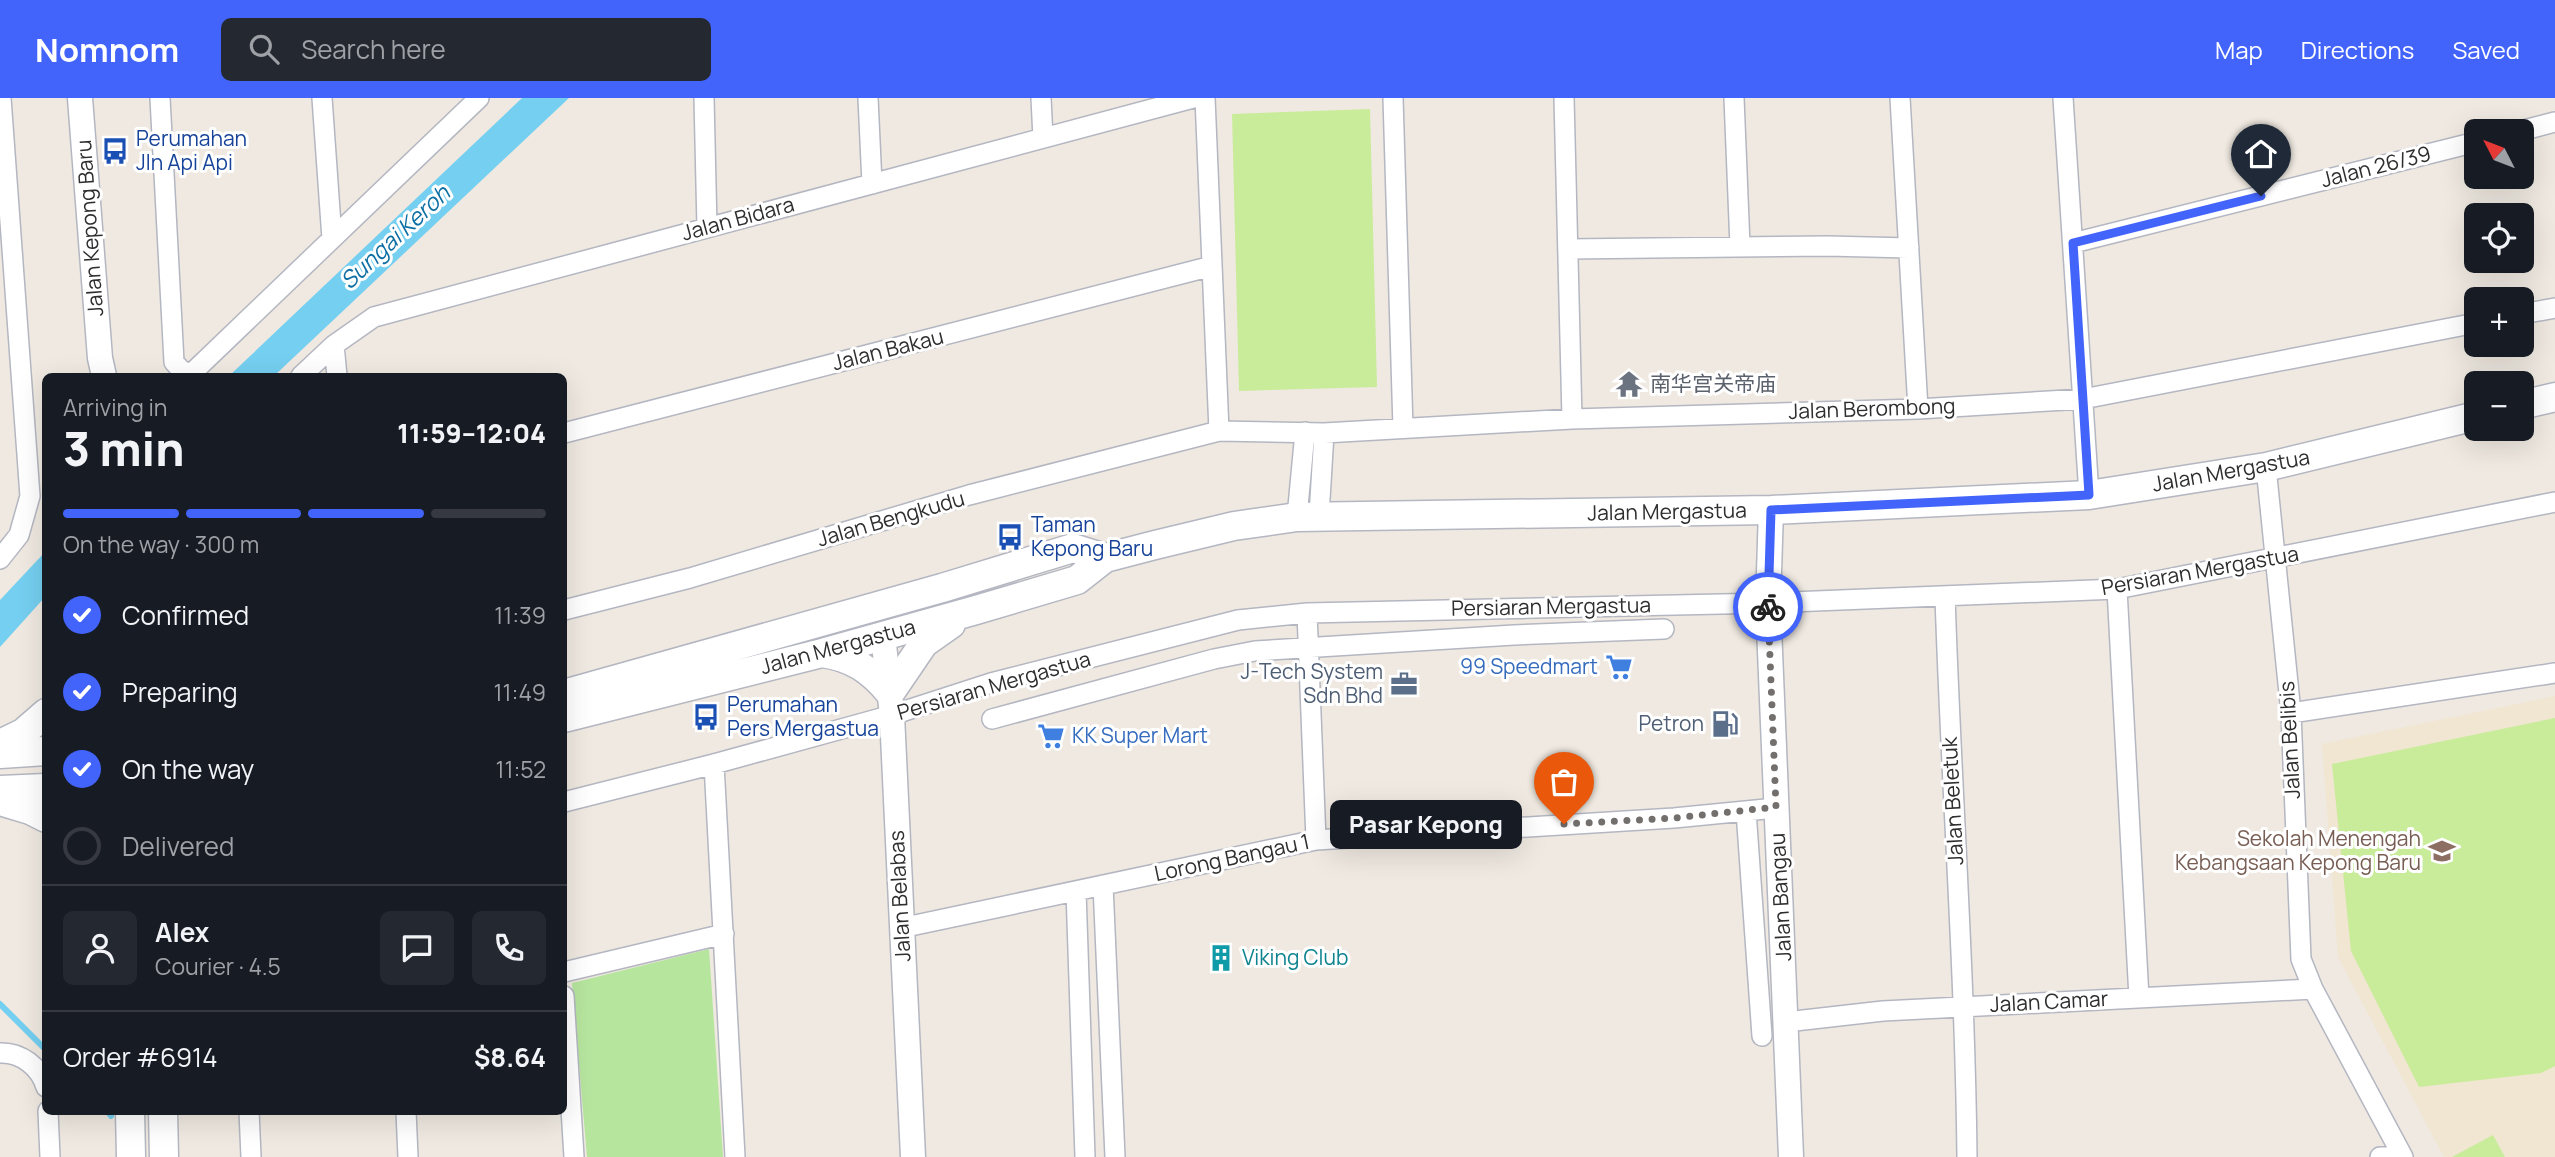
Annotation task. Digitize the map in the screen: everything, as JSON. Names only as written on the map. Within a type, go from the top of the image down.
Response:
[{"type":"main road","points":[[2534,402],[2555,397]]},
{"type":"main road","name":"Jalan Mergastua","points":[[567,718],[822,653],[976,610],[1077,580],[1105,558],[1234,526],[1308,517],[1771,510],[2089,495],[2266,467],[2464,419]]},
{"type":"main road","name":"Jalan Mergastua","points":[[567,693],[943,588],[1073,548],[1105,558]]},
{"type":"main road","points":[[840,616],[858,621],[884,636],[902,615],[943,588]]},
{"type":"main road","points":[[891,704],[924,643],[939,630],[976,610]]},
{"type":"main road","points":[[822,653],[850,659],[863,666],[876,676],[891,704]]},
{"type":"main road","points":[[0,744],[23,733],[42,716]]},
{"type":"main road","points":[[0,754],[42,751]]},
{"type":"main road","points":[[0,790],[42,788]]},
{"type":"main road","points":[[0,801],[42,816]]},
{"type":"main road","points":[[130,1115],[131,1157]]},
{"type":"main road","points":[[163,1115],[164,1157]]},
{"type":"street","points":[[0,559],[19,535],[30,496],[2,152],[1,98]]},
{"type":"street","name":"Jalan Kepong Baru","points":[[80,98],[100,370]]},
{"type":"street","points":[[160,98],[174,362],[181,370],[188,373]]},
{"type":"street","points":[[322,98],[332,239]]},
{"type":"street","points":[[192,373],[480,98]]},
{"type":"street","points":[[704,98],[707,228]]},
{"type":"street","points":[[868,98],[872,184]]},
{"type":"street","points":[[1041,98],[1043,138]]},
{"type":"street","name":"Jalan Bidara","points":[[304,373],[334,345],[374,317],[1193,98]]},
{"type":"street","points":[[1205,98],[1219,431]]},
{"type":"street","points":[[1393,98],[1403,428]]},
{"type":"street","points":[[1564,98],[1573,419]]},
{"type":"street","points":[[1734,98],[1740,246]]},
{"type":"street","points":[[1900,98],[1918,409]]},
{"type":"street","points":[[2063,98],[2089,495]]},
{"type":"street","points":[[2534,127],[2555,122]]},
{"type":"street","name":"Jalan 26/39","points":[[2073,243],[2464,145]]},
{"type":"street","points":[[1568,249],[1740,246],[1909,248]]},
{"type":"street","name":"Jalan Bakau","points":[[567,432],[1212,266]]},
{"type":"street","points":[[2534,311],[2555,307]]},
{"type":"street","name":"Jalan Berombong","points":[[1219,431],[1315,433],[1573,419],[1918,409],[2083,400],[2464,325]]},
{"type":"street","points":[[334,345],[337,373]]},
{"type":"street","name":"Jalan Bengkudu","points":[[567,609],[690,578],[969,495],[1219,431]]},
{"type":"street","points":[[1308,517],[1315,433]]},
{"type":"street","name":"Jalan Belibis","points":[[2266,467],[2291,713],[2301,958],[2312,989],[2403,1157]]},
{"type":"street","name":"Persiaran Mergastua","points":[[567,801],[714,764],[891,704],[991,683],[1238,620],[1307,613],[1768,603],[2117,589],[2555,502]]},
{"type":"street","name":"Jalan Bangau","points":[[1771,510],[1768,603],[1791,1157]]},
{"type":"street","points":[[2117,589],[2139,998]]},
{"type":"street","name":"Jalan Beletuk","points":[[1945,596],[1967,1157]]},
{"type":"street","points":[[1307,613],[1316,840]]},
{"type":"street","name":"Persiaran Mergastua","points":[[992,719],[1214,659],[1255,651],[1308,646],[1664,629]]},
{"type":"street","name":"Jalan Belabas","points":[[884,636],[891,704],[913,1157]]},
{"type":"street","points":[[2291,713],[2555,673]]},
{"type":"street","points":[[714,764],[735,1157]]},
{"type":"street","name":"Lorong Bangau 1","points":[[901,928],[1316,840],[1674,818],[1776,807]]},
{"type":"street","points":[[1746,811],[1762,1036]]},
{"type":"street","points":[[1103,885],[1115,1157]]},
{"type":"street","points":[[1076,891],[1085,1157]]},
{"type":"street","points":[[567,971],[724,934]]},
{"type":"street","name":"Jalan Camar","points":[[1786,1022],[1883,1011],[2312,989]]},
{"type":"street","points":[[567,1044],[574,1157]]},
{"type":"street","points":[[0,1053],[7,1052],[25,1059],[42,1077]]},
{"type":"street","points":[[48,1115],[50,1157]]},
{"type":"street","points":[[248,1115],[251,1157]]},
{"type":"street","points":[[406,1115],[408,1157]]},
{"type":"street","points":[[2380,1157],[2403,1157]]},
{"type":"shaded area","name":"Sekolah Menengah Kebangsaan Kepong Baru","points":[[2555,696],[2555,1157],[2444,1157],[2338,957],[2322,744]]},
{"type":"green space","points":[[1370,109],[1377,387],[1239,391],[1232,114]]},
{"type":"green space","name":"Sekolah Menengah Kebangsaan Kepong Baru","points":[[2555,718],[2555,1066],[2541,1073],[2419,1087],[2351,951],[2332,764]]},
{"type":"green space","points":[[709,949],[723,1157],[587,1157],[572,983]]},
{"type":"green space","points":[[2493,1135],[2505,1157],[2452,1157]]},
{"type":"water","name":"Sungai Keroh","points":[[522,98],[569,98],[277,373],[232,373]]},
{"type":"water","points":[[42,555],[42,600],[0,647],[0,600]]},
{"type":"waterway","points":[[0,1004],[42,1046]]},
{"type":"way so far","points":[[1564,824],[1674,818],[1776,807],[1768,607]]},
{"type":"place","name":"Perumahan Jln Api Api","points":[[115,151]]},
{"type":"place","name":"南华宫关帝庙","points":[[1629,384]]},
{"type":"place","name":"Taman Kepong Baru","points":[[1010,537]]},
{"type":"place","name":"99 Speedmart","points":[[1619,667]]},
{"type":"place","name":"J-Tech System Sdn Bhd","points":[[1404,684]]},
{"type":"place","name":"Perumahan Pers Mergastua","points":[[706,717]]},
{"type":"place","name":"Petron","points":[[1725,724]]},
{"type":"place","name":"KK Super Mart","points":[[1051,736]]},
{"type":"place","name":"Pasar Kepong","points":[[1564,824]]},
{"type":"place","name":"Sekolah Menengah Kebangsaan Kepong Baru","points":[[2442,851]]},
{"type":"place","name":"Viking Club","points":[[1221,958]]},
{"type":"route","points":[[1768,607],[1771,510],[2089,495],[2073,243],[2261,196]]}]
